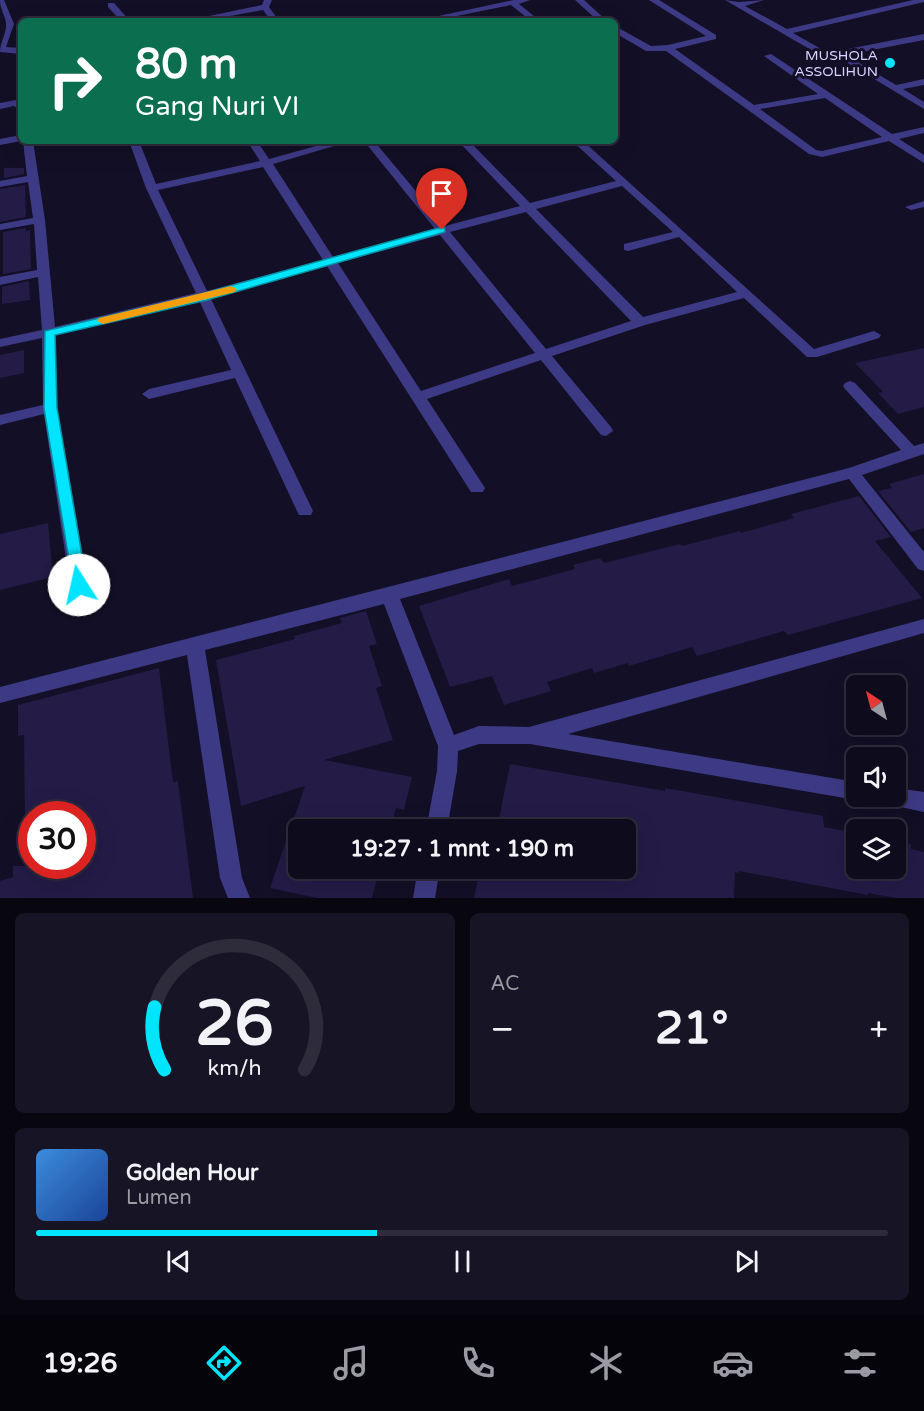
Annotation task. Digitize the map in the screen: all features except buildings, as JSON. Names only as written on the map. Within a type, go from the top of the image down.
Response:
[{"type":"street","points":[[0,0],[12,28],[1,49],[18,51]]},
{"type":"street","points":[[435,18],[526,0]]},
{"type":"street","points":[[579,0],[600,18]]},
{"type":"street","points":[[618,32],[649,49],[668,48],[713,37],[653,0]]},
{"type":"street","points":[[733,2],[760,0]]},
{"type":"street","points":[[786,32],[923,0]]},
{"type":"street","points":[[733,2],[821,52],[838,54],[924,37]]},
{"type":"street","points":[[513,3],[532,18]]},
{"type":"street","points":[[203,18],[266,4],[273,18]]},
{"type":"street","points":[[111,5],[123,18]]},
{"type":"street","points":[[668,48],[813,152],[822,154],[924,130]]},
{"type":"street","points":[[838,54],[924,106]]},
{"type":"street","points":[[768,56],[924,160]]},
{"type":"street","points":[[894,88],[924,82]]},
{"type":"street","points":[[752,108],[826,95]]},
{"type":"street","points":[[0,106],[18,103]]},
{"type":"street","points":[[0,142],[18,139]]},
{"type":"street","points":[[28,144],[44,272],[49,333],[50,408],[79,585]]},
{"type":"street","points":[[136,144],[152,188],[305,511]]},
{"type":"street","points":[[254,144],[477,488]]},
{"type":"street","points":[[152,188],[266,163],[335,144]]},
{"type":"street","points":[[371,144],[606,431]]},
{"type":"street","points":[[466,144],[640,322]]},
{"type":"street","points":[[581,144],[812,354],[874,335]]},
{"type":"street","points":[[0,184],[32,178]]},
{"type":"street","points":[[0,343],[203,297],[526,207],[625,182]]},
{"type":"street","points":[[911,207],[924,204]]},
{"type":"street","points":[[0,227],[39,220]]},
{"type":"street","points":[[628,247],[681,233]]},
{"type":"street","points":[[0,281],[44,272]]},
{"type":"street","points":[[417,397],[545,356],[640,322],[747,293]]},
{"type":"street","points":[[148,394],[239,373]]},
{"type":"street","points":[[0,694],[852,472],[917,450],[850,386]]},
{"type":"street","points":[[0,420],[50,408]]},
{"type":"street","points":[[852,472],[924,564]]},
{"type":"street","points":[[389,594],[448,746],[447,771],[438,819]]},
{"type":"street","points":[[529,736],[924,626]]},
{"type":"street","points":[[195,645],[231,878],[239,898]]},
{"type":"street","points":[[448,746],[479,735],[529,736],[846,789]]},
{"type":"street","points":[[906,799],[924,802]]},
{"type":"street","points":[[424,898],[427,879]]},
{"type":"slow traffic","points":[[103,321],[231,289]]},
{"type":"place","name":"MUSHOLA ASSOLIHUN","points":[[890,63]]},
{"type":"route","points":[[79,585],[50,408],[49,333],[203,297],[442,230]]}]
